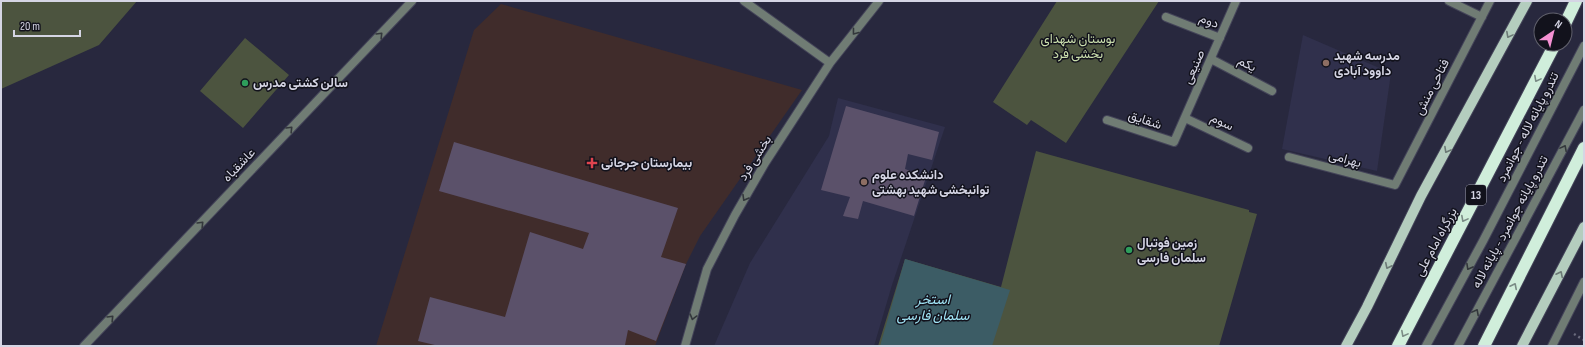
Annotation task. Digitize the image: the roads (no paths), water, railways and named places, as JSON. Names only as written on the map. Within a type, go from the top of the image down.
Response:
[{"type":"highway","points":[[1571,12],[1576,1]]},
{"type":"highway","name":"بزرگراه امام علی","points":[[1398,346],[1551,52]]},
{"type":"highway","points":[[1484,346],[1584,148]]},
{"type":"main road","points":[[1346,346],[1368,307],[1422,196],[1527,1]]},
{"type":"main road","points":[[1522,346],[1584,227]]},
{"type":"street","name":"عاشقباه","points":[[84,346],[412,1]]},
{"type":"street","points":[[744,1],[830,63]]},
{"type":"street","name":"بخشی فرد","points":[[685,346],[707,269],[735,215],[765,163],[830,63],[880,1]]},
{"type":"street","name":"صنیعی","points":[[1174,142],[1236,1]]},
{"type":"street","points":[[1449,1],[1482,17]]},
{"type":"street","name":"فتاحی منش","points":[[1395,185],[1490,1]]},
{"type":"street","name":"دوم","points":[[1166,17],[1220,38]]},
{"type":"street","name":"تندرو پایانه لاله - جوانمرد","points":[[1426,346],[1483,241],[1584,46]]},
{"type":"street","name":"یکم","points":[[1211,59],[1272,91]]},
{"type":"street","name":"تندرو پایانه جوانمرد - پایانه لاله","points":[[1458,346],[1584,110]]},
{"type":"street","name":"سوم","points":[[1185,118],[1248,148]]},
{"type":"street","name":"شقایق","points":[[1107,120],[1174,142]]},
{"type":"street","name":"بهرامی","points":[[1289,157],[1395,185]]},
{"type":"street","points":[[1552,346],[1584,282]]},
{"type":"water","name":"استخر سلمان فارسی","points":[[905,259],[1010,290],[992,346],[880,346]]},
{"type":"place","name":"مدرسه شهید داوود آبادی","points":[[1326,63]]},
{"type":"place","name":"سالن کشتی مدرس","points":[[245,83]]},
{"type":"place","name":"بیمارستان جرجانی","points":[[592,163]]},
{"type":"place","name":"دانشکده علوم توانبخشی شهید بهشتی","points":[[864,182]]},
{"type":"place","name":"زمین فوتبال سلمان فارسی","points":[[1129,250]]},
{"type":"park label","name":"بوستان شهدای بخشی فرد","points":[[1078,46]]}]
